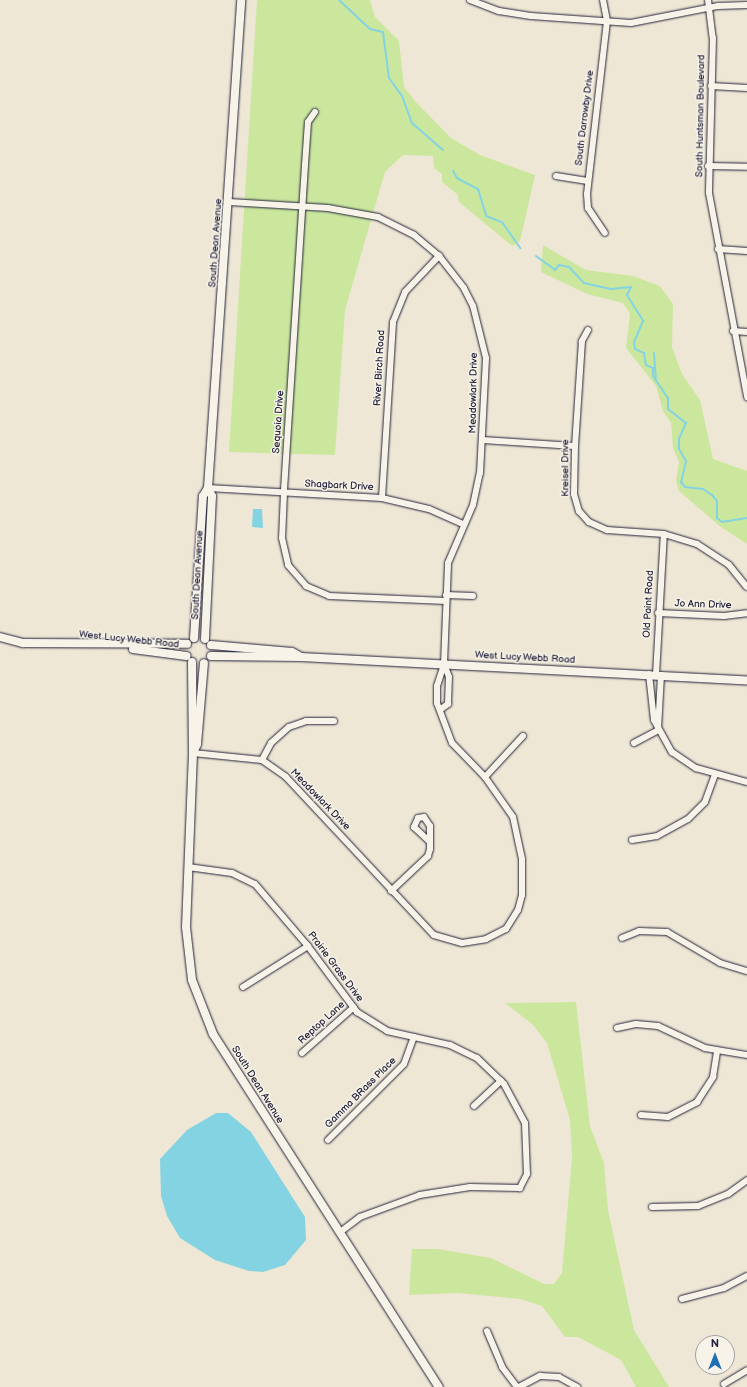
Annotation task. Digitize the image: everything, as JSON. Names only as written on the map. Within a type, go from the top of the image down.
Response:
[{"type":"street","name":"South Dean Avenue","points":[[194,638],[203,496],[208,488],[229,202],[241,0]]},
{"type":"street","points":[[470,0],[499,11],[531,16],[631,23],[708,9],[747,5]]},
{"type":"street","name":"South Darrowby Drive","points":[[603,0],[607,21],[588,181],[588,208],[605,233]]},
{"type":"street","name":"South Huntsman Boulevard","points":[[708,0],[713,38],[708,166],[718,249],[747,398]]},
{"type":"street","points":[[711,86],[747,88]]},
{"type":"street","name":"Sequoia Drive","points":[[315,112],[308,122],[284,492],[282,538],[288,565],[306,586],[329,596],[446,598],[473,596]]},
{"type":"street","points":[[708,166],[747,167]]},
{"type":"street","points":[[556,176],[588,181]]},
{"type":"street","name":"Meadowlark Drive","points":[[193,753],[262,760],[286,777],[424,928],[448,940],[474,942],[506,929],[522,895],[519,836],[513,817],[485,777],[452,743],[442,709],[437,703],[437,686],[444,664],[448,563],[477,488],[482,440],[484,340],[464,288],[439,256],[414,235],[378,217],[353,210],[229,202]]},
{"type":"street","points":[[718,249],[747,251]]},
{"type":"street","name":"River Birch Road","points":[[382,498],[393,322],[405,292],[439,256]]},
{"type":"street","name":"Kreisel Drive","points":[[588,330],[582,341],[575,446],[574,494],[579,511],[589,522],[607,530],[664,534],[697,544],[729,565],[747,587]]},
{"type":"street","points":[[733,331],[747,332]]},
{"type":"street","points":[[482,440],[575,446]]},
{"type":"street","name":"South Dean Avenue","points":[[208,488],[212,496],[208,642]]},
{"type":"street","name":"Shagbark Drive","points":[[208,488],[382,498],[429,509],[463,524]]},
{"type":"street","name":"Old Paint Road","points":[[658,730],[655,675],[664,534]]},
{"type":"street","name":"Jo Ann Drive","points":[[658,614],[747,613]]},
{"type":"street","name":"West Lucy Webb Road","points":[[0,636],[23,643],[187,644]]},
{"type":"street","points":[[194,638],[208,642],[211,656],[204,663],[190,659],[187,644],[194,638]]},
{"type":"street","name":"West Lucy Webb Road","points":[[208,642],[292,652],[301,657]]},
{"type":"street","name":"West Lucy Webb Road","points":[[69,643],[190,659]]},
{"type":"street","name":"West Lucy Webb Road","points":[[211,656],[301,657],[747,680]]},
{"type":"street","name":"South Dean Avenue","points":[[190,659],[193,753],[186,927],[192,980],[213,1034],[439,1387]]},
{"type":"street","name":"South Dean Avenue","points":[[193,753],[197,744],[204,663]]},
{"type":"street","points":[[442,709],[448,704],[449,677],[444,664]]},
{"type":"street","name":"Old Paint Road","points":[[655,675],[650,706],[658,730],[680,759],[716,774],[747,782]]},
{"type":"street","points":[[262,760],[271,743],[289,727],[306,721],[334,721]]},
{"type":"street","points":[[634,743],[658,730]]},
{"type":"street","points":[[485,777],[523,736]]},
{"type":"street","points":[[632,840],[657,836],[688,819],[705,802],[716,774]]},
{"type":"street","points":[[391,891],[428,856],[429,842]]},
{"type":"street","name":"Prairie Grass Drive","points":[[188,867],[232,873],[255,884],[308,946],[354,1007],[387,1031],[450,1045],[477,1058],[501,1081],[525,1123],[527,1174],[520,1188],[470,1188],[420,1195],[360,1217],[340,1232]]},
{"type":"street","points":[[622,938],[644,931],[667,932],[720,963],[747,971]]},
{"type":"street","points":[[243,987],[308,946]]},
{"type":"street","name":"Reptop Lane","points":[[302,1054],[354,1007]]},
{"type":"street","points":[[618,1028],[636,1024],[658,1026],[716,1052],[747,1055]]},
{"type":"street","name":"Gamma BRass Place","points":[[328,1140],[404,1064],[414,1037]]},
{"type":"street","points":[[641,1115],[672,1116],[697,1102],[713,1077],[716,1052]]},
{"type":"street","points":[[474,1106],[501,1081]]},
{"type":"street","points":[[652,1207],[698,1206],[728,1194],[747,1180]]},
{"type":"street","points":[[682,1299],[724,1288],[747,1276]]},
{"type":"street","points":[[487,1331],[502,1367],[518,1387],[540,1376],[559,1377],[577,1387]]},
{"type":"street","points":[[724,1384],[747,1370]]},
{"type":"green space","points":[[257,0],[370,0],[375,17],[399,41],[404,87],[415,101],[451,138],[480,155],[535,175],[520,241],[512,246],[459,202],[457,194],[442,182],[442,174],[434,168],[433,156],[403,155],[385,172],[345,310],[335,455],[229,452]]},
{"type":"green space","points":[[543,245],[586,270],[633,276],[660,286],[673,304],[672,347],[682,374],[700,400],[713,459],[747,471],[747,544],[721,527],[679,491],[676,481],[679,462],[673,448],[671,423],[663,411],[656,386],[626,348],[630,314],[623,303],[587,294],[541,272]]},
{"type":"green space","points":[[576,1002],[590,1126],[604,1163],[608,1210],[634,1330],[669,1387],[636,1387],[621,1360],[578,1337],[565,1337],[542,1306],[520,1299],[458,1293],[409,1295],[412,1249],[438,1249],[491,1258],[544,1284],[554,1284],[562,1273],[572,1157],[570,1120],[547,1043],[532,1024],[505,1003]]},
{"type":"water","points":[[253,509],[262,509],[263,528],[252,527]]},
{"type":"water","points":[[216,1113],[228,1113],[251,1132],[305,1217],[306,1240],[285,1265],[263,1272],[249,1271],[215,1260],[180,1238],[167,1216],[161,1196],[160,1159],[187,1130]]},
{"type":"waterway","points":[[339,0],[370,29],[383,32],[389,78],[402,96],[412,123],[443,150]]},
{"type":"waterway","points":[[453,171],[457,178],[478,189],[486,216],[502,222],[520,248]]},
{"type":"waterway","points":[[536,256],[555,270],[559,265],[569,267],[584,283],[611,289],[631,287],[627,295],[643,321],[634,342],[635,349],[644,353],[646,365],[653,368],[653,376],[668,398],[668,409],[686,423],[679,439],[679,449],[686,461],[681,482],[685,487],[703,489],[712,495],[717,501],[717,518],[722,522],[747,518]]},
{"type":"waterway","points":[[654,353],[656,379]]}]
